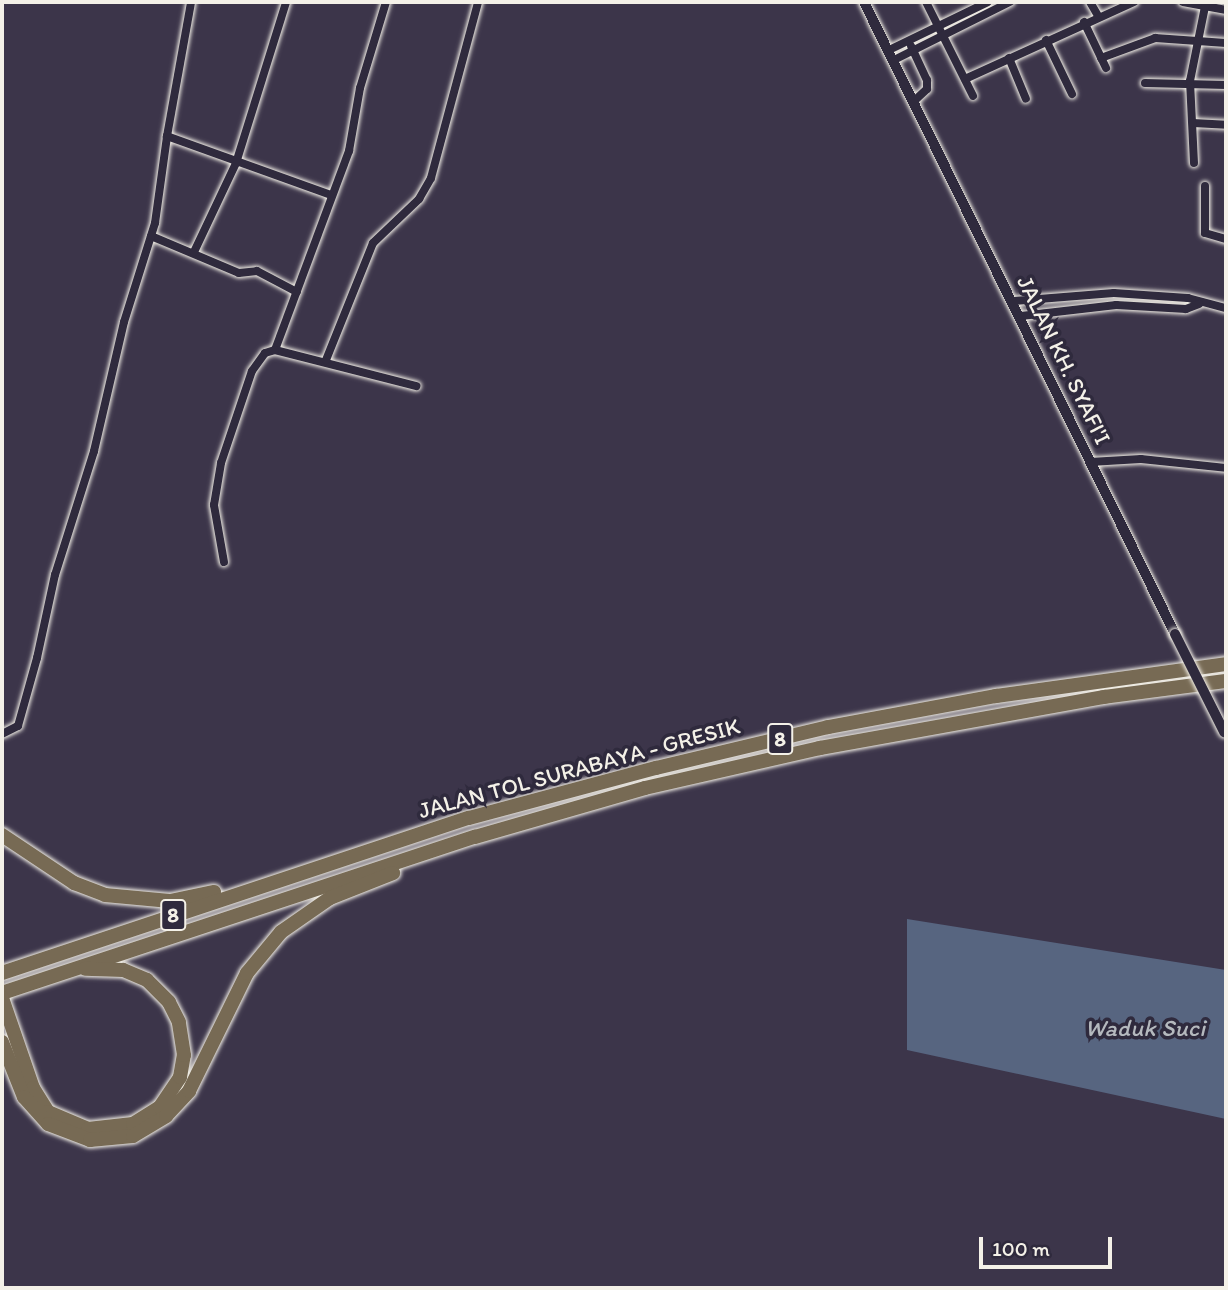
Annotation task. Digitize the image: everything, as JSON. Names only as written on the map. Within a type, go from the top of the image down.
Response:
[{"type":"highway","name":"JALAN TOL SURABAYA - GRESIK","points":[[2,973],[344,858],[512,805],[828,727],[996,696],[1226,664]]},
{"type":"highway","name":"JALAN TOL SURABAYA - GRESIK","points":[[2,993],[475,837],[645,788],[820,748],[1104,697],[1226,681]]},
{"type":"highway","points":[[2,835],[74,883],[119,898],[152,902],[185,900],[344,858]]},
{"type":"highway","points":[[2,1042],[24,1097],[48,1124],[90,1140],[133,1136],[166,1116],[189,1091],[247,973],[281,932],[330,898],[475,837]]},
{"type":"highway","points":[[2,998],[33,1088],[48,1112],[60,1120],[108,1129],[134,1124],[153,1113],[170,1095],[183,1068],[184,1038],[175,1012],[155,986],[131,971],[69,970]]},
{"type":"main road","name":"JALAN KH. SYAFI'I","points":[[864,2],[1014,301],[1225,735]]},
{"type":"street","points":[[2,734],[18,726],[55,575],[94,451],[124,322],[151,236],[164,182],[167,136],[191,2]]},
{"type":"street","points":[[194,252],[236,163],[286,2]]},
{"type":"street","points":[[275,351],[349,150],[360,88],[386,2]]},
{"type":"street","points":[[326,360],[373,243],[419,199],[431,178],[478,2]]},
{"type":"street","points":[[926,2],[973,96]]},
{"type":"street","points":[[890,55],[907,41],[988,2]]},
{"type":"street","points":[[890,55],[913,50],[1010,2]]},
{"type":"street","points":[[1090,2],[1098,16]]},
{"type":"street","points":[[965,79],[1084,22],[1134,2]]},
{"type":"street","points":[[1183,2],[1226,10]]},
{"type":"street","points":[[1194,163],[1190,81],[1205,4]]},
{"type":"street","points":[[1084,22],[1106,68]]},
{"type":"street","points":[[1101,58],[1154,38],[1226,43]]},
{"type":"street","points":[[1046,40],[1072,94]]},
{"type":"street","points":[[907,41],[927,85],[914,101]]},
{"type":"street","points":[[1009,58],[1026,99]]},
{"type":"street","points":[[1145,83],[1190,81],[1226,85]]},
{"type":"street","points":[[1193,123],[1226,125]]},
{"type":"street","points":[[167,136],[331,195]]},
{"type":"street","points":[[1205,186],[1205,233],[1226,239]]},
{"type":"street","points":[[151,236],[240,273],[257,271],[297,292]]},
{"type":"street","points":[[1014,301],[1114,293],[1188,298],[1199,304]]},
{"type":"street","points":[[1163,296],[1163,307]]},
{"type":"street","points":[[1021,316],[1116,305],[1163,307],[1199,304],[1226,308]]},
{"type":"street","points":[[224,562],[214,505],[221,463],[252,371],[265,353],[275,351],[326,360],[416,386]]},
{"type":"street","points":[[1090,462],[1141,459],[1226,468]]},
{"type":"water","name":"Waduk Suci","points":[[907,919],[1226,970],[1226,1119],[907,1050]]}]
